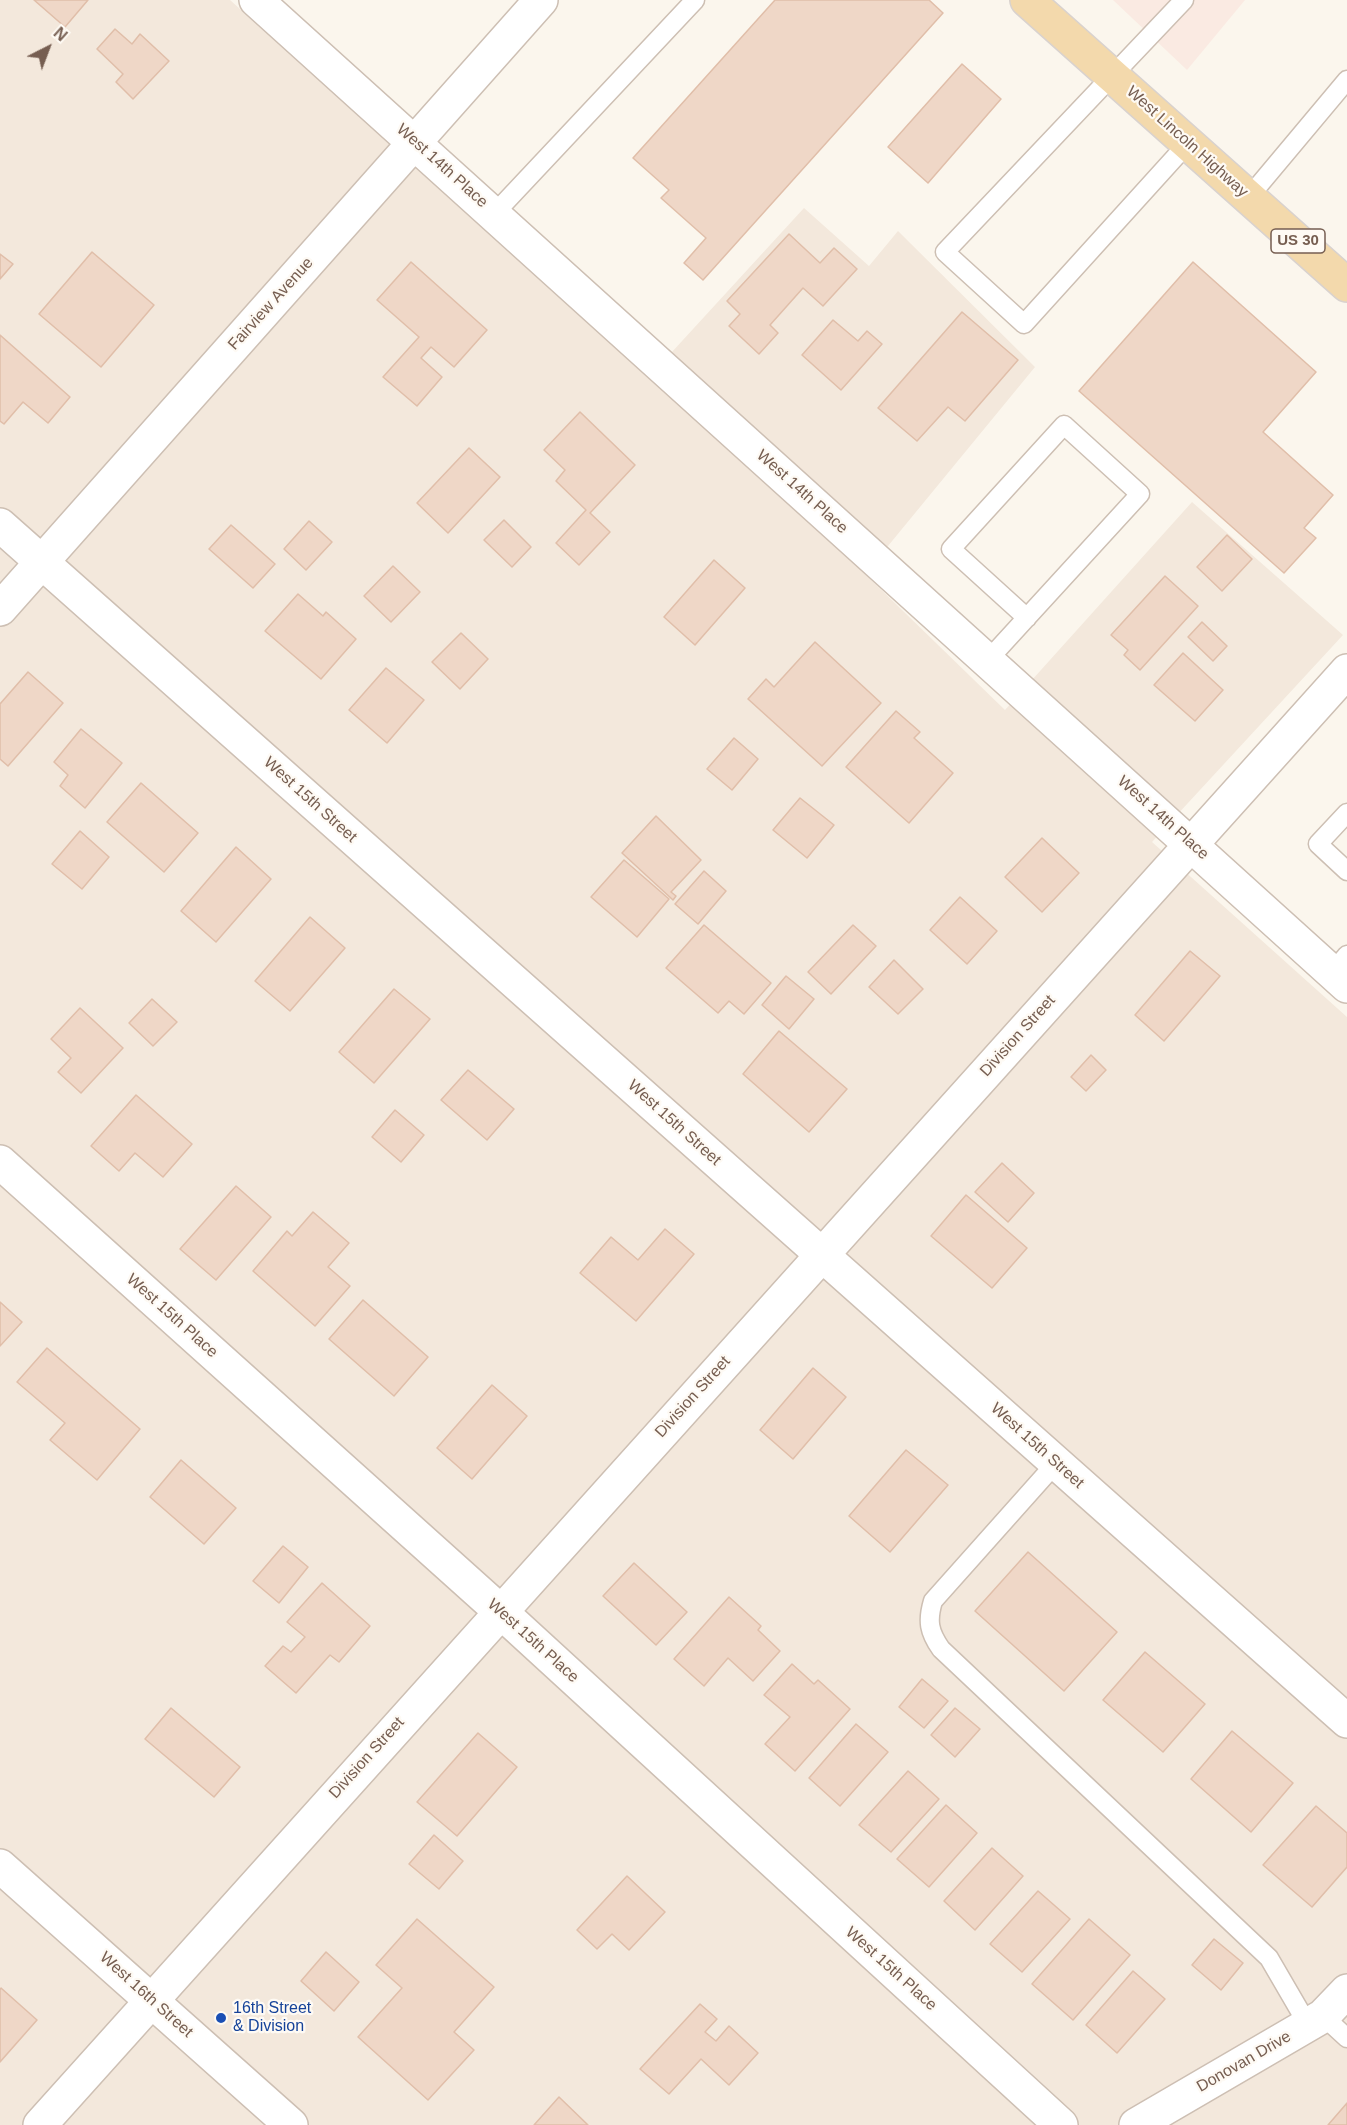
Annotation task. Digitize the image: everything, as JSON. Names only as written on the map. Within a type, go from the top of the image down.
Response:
[{"type":"main road","name":"West Lincoln Highway","points":[[1028,0],[1347,285]]},
{"type":"street","name":"West 14th Place","points":[[256,0],[1190,843],[1342,971]]},
{"type":"street","name":"Fairview Avenue","points":[[0,609],[541,0]]},
{"type":"street","name":"West 15th Street","points":[[0,525],[1347,1721]]},
{"type":"street","name":"Division Street","points":[[40,2125],[1347,671]]},
{"type":"street","name":"West 15th Place","points":[[0,1162],[500,1611],[1061,2125]]},
{"type":"street","name":"West 16th Street","points":[[0,1866],[291,2125]]},
{"type":"street","name":"Donovan Drive","points":[[1136,2125],[1316,2020],[1347,1991]]},
{"type":"lane","points":[[494,214],[695,0]]},
{"type":"lane","points":[[1184,0],[945,252],[1024,324],[1188,143]]},
{"type":"lane","points":[[1249,197],[1340,101],[1347,80]]},
{"type":"lane","points":[[988,660],[1027,618],[1140,494],[1064,425],[951,549],[1027,618]]},
{"type":"lane","points":[[1347,813],[1318,844],[1347,871]]},
{"type":"lane","points":[[1056,1463],[933,1601],[929,1616],[930,1635],[941,1649],[1269,1958],[1316,2020],[1347,2038]]},
{"type":"shaded area","points":[[0,0],[230,0],[649,377],[804,208],[869,266],[898,231],[1035,367],[865,574],[1005,710],[1192,502],[1343,635],[1152,842],[1347,1017],[1347,2125],[0,2125]]},
{"type":"shaded area","points":[[1113,0],[1245,0],[1187,70]]},
{"type":"building","points":[[34,0],[88,0],[65,27]]},
{"type":"building","points":[[775,0],[929,0],[943,13],[703,280],[684,263],[706,238],[661,198],[669,190],[633,158]]},
{"type":"building","points":[[115,29],[132,44],[140,34],[169,61],[133,99],[116,82],[123,74],[97,49]]},
{"type":"building","points":[[962,64],[1001,99],[928,183],[888,147]]},
{"type":"building","points":[[789,234],[820,263],[834,248],[857,269],[823,306],[803,288],[770,325],[778,333],[759,354],[729,326],[740,314],[727,301]]},
{"type":"building","points":[[92,252],[154,305],[101,367],[39,314]]},
{"type":"building","points":[[0,254],[13,264],[0,279]]},
{"type":"building","points":[[411,262],[487,330],[454,367],[431,347],[421,358],[442,377],[417,406],[383,377],[419,337],[377,300]]},
{"type":"building","points":[[1193,262],[1316,372],[1263,432],[1333,495],[1304,528],[1316,538],[1284,573],[1079,391]]},
{"type":"building","points":[[962,312],[1018,360],[965,421],[948,407],[917,441],[878,408]]},
{"type":"building","points":[[833,320],[858,341],[867,331],[882,344],[841,390],[802,355]]},
{"type":"building","points":[[0,335],[70,397],[48,423],[23,402],[4,424],[0,421]]},
{"type":"building","points":[[580,412],[635,465],[590,513],[610,532],[579,565],[556,543],[586,510],[556,481],[565,470],[544,450]]},
{"type":"building","points":[[469,448],[500,477],[448,533],[417,503]]},
{"type":"building","points":[[504,520],[531,547],[512,567],[484,540]]},
{"type":"building","points":[[309,521],[332,542],[306,570],[284,549]]},
{"type":"building","points":[[231,525],[275,564],[253,588],[209,549]]},
{"type":"building","points":[[1227,535],[1252,559],[1222,591],[1197,567]]},
{"type":"building","points":[[714,560],[745,588],[695,645],[664,617]]},
{"type":"building","points":[[393,566],[420,592],[391,622],[364,596]]},
{"type":"building","points":[[1165,576],[1198,606],[1140,670],[1124,655],[1128,650],[1111,635]]},
{"type":"building","points":[[298,594],[323,616],[326,612],[356,639],[321,679],[265,631]]},
{"type":"building","points":[[1202,622],[1227,646],[1213,661],[1188,637]]},
{"type":"building","points":[[461,633],[488,659],[460,689],[432,662]]},
{"type":"building","points":[[815,642],[881,703],[822,766],[748,699],[766,679],[774,687]]},
{"type":"building","points":[[1183,653],[1223,690],[1195,721],[1154,685]]},
{"type":"building","points":[[386,668],[424,700],[387,743],[349,710]]},
{"type":"building","points":[[28,672],[63,703],[8,766],[0,759],[0,704]]},
{"type":"building","points":[[896,711],[920,732],[914,738],[953,773],[909,823],[846,767]]},
{"type":"building","points":[[81,729],[122,763],[85,808],[60,786],[68,775],[54,762]]},
{"type":"building","points":[[734,738],[758,759],[732,790],[707,769]]},
{"type":"building","points":[[141,783],[198,833],[164,872],[107,822]]},
{"type":"building","points":[[800,798],[834,825],[807,858],[773,830]]},
{"type":"building","points":[[656,816],[701,860],[671,892],[676,896],[673,900],[622,853]]},
{"type":"building","points":[[80,831],[109,857],[82,889],[52,864]]},
{"type":"building","points":[[1042,838],[1079,873],[1042,912],[1005,877]]},
{"type":"building","points":[[236,847],[271,879],[216,942],[181,911]]},
{"type":"building","points":[[624,860],[669,899],[637,937],[591,897]]},
{"type":"building","points":[[704,871],[726,891],[698,924],[675,904]]},
{"type":"building","points":[[960,897],[997,931],[967,964],[930,930]]},
{"type":"building","points":[[310,917],[345,948],[290,1011],[255,981]]},
{"type":"building","points":[[704,925],[771,983],[744,1014],[729,1001],[718,1013],[666,968]]},
{"type":"building","points":[[853,925],[876,946],[831,994],[808,972]]},
{"type":"building","points":[[1190,951],[1220,976],[1164,1041],[1135,1015]]},
{"type":"building","points":[[894,960],[923,989],[898,1014],[869,987]]},
{"type":"building","points":[[786,976],[814,999],[789,1029],[762,1005]]},
{"type":"building","points":[[394,989],[430,1019],[374,1083],[339,1052]]},
{"type":"building","points":[[152,999],[177,1022],[153,1046],[129,1023]]},
{"type":"building","points":[[80,1008],[123,1048],[81,1093],[58,1072],[71,1058],[51,1039]]},
{"type":"building","points":[[779,1031],[847,1089],[809,1132],[743,1074]]},
{"type":"building","points":[[1091,1055],[1106,1070],[1086,1091],[1071,1077]]},
{"type":"building","points":[[468,1070],[514,1109],[487,1140],[441,1100]]},
{"type":"building","points":[[136,1095],[192,1144],[163,1177],[135,1153],[119,1171],[91,1146]]},
{"type":"building","points":[[395,1110],[424,1135],[401,1162],[372,1137]]},
{"type":"building","points":[[1002,1163],[1034,1193],[1008,1222],[975,1192]]},
{"type":"building","points":[[236,1186],[271,1217],[216,1280],[180,1249]]},
{"type":"building","points":[[966,1195],[1027,1248],[992,1288],[931,1236]]},
{"type":"building","points":[[313,1212],[349,1243],[328,1267],[350,1286],[315,1326],[253,1271],[287,1231],[292,1236]]},
{"type":"building","points":[[665,1229],[694,1254],[636,1321],[580,1273],[611,1237],[638,1260]]},
{"type":"building","points":[[363,1300],[428,1357],[394,1396],[329,1339]]},
{"type":"building","points":[[0,1302],[22,1322],[0,1346]]},
{"type":"building","points":[[47,1348],[140,1429],[97,1480],[50,1440],[65,1423],[17,1382]]},
{"type":"building","points":[[813,1368],[846,1397],[793,1459],[760,1430]]},
{"type":"building","points":[[492,1385],[527,1416],[472,1479],[437,1448]]},
{"type":"building","points":[[906,1450],[948,1485],[890,1552],[849,1516]]},
{"type":"building","points":[[181,1460],[236,1508],[204,1544],[150,1497]]},
{"type":"building","points":[[283,1546],[308,1567],[279,1603],[253,1581]]},
{"type":"building","points":[[1028,1552],[1117,1632],[1064,1691],[975,1611]]},
{"type":"building","points":[[634,1563],[687,1612],[656,1645],[603,1596]]},
{"type":"building","points":[[322,1583],[370,1626],[339,1662],[330,1655],[296,1693],[265,1666],[283,1646],[291,1652],[305,1637],[287,1622]]},
{"type":"building","points":[[729,1597],[761,1626],[758,1630],[780,1651],[753,1681],[728,1658],[704,1686],[674,1659]]},
{"type":"building","points":[[1145,1652],[1205,1704],[1163,1752],[1103,1700]]},
{"type":"building","points":[[792,1664],[814,1684],[818,1680],[850,1709],[795,1771],[765,1744],[790,1717],[764,1695]]},
{"type":"building","points":[[922,1679],[948,1701],[924,1728],[899,1707]]},
{"type":"building","points":[[171,1708],[240,1767],[214,1797],[145,1739]]},
{"type":"building","points":[[955,1708],[980,1729],[955,1757],[931,1735]]},
{"type":"building","points":[[856,1724],[888,1752],[840,1806],[809,1778]]},
{"type":"building","points":[[1232,1731],[1293,1783],[1251,1832],[1191,1779]]},
{"type":"building","points":[[478,1733],[517,1767],[457,1836],[417,1802]]},
{"type":"building","points":[[908,1771],[939,1799],[891,1852],[859,1825]]},
{"type":"building","points":[[946,1805],[977,1833],[929,1887],[897,1859]]},
{"type":"building","points":[[1316,1806],[1347,1833],[1347,1867],[1312,1907],[1263,1865]]},
{"type":"building","points":[[434,1835],[463,1861],[439,1889],[409,1864]]},
{"type":"building","points":[[992,1848],[1023,1876],[975,1930],[944,1901]]},
{"type":"building","points":[[627,1876],[665,1912],[629,1950],[612,1934],[597,1949],[577,1930]]},
{"type":"building","points":[[1038,1891],[1070,1919],[1022,1972],[990,1944]]},
{"type":"building","points":[[417,1919],[494,1987],[454,2032],[474,2050],[428,2100],[358,2037],[402,1988],[376,1965]]},
{"type":"building","points":[[1089,1919],[1130,1955],[1073,2020],[1032,1984]]},
{"type":"building","points":[[1214,1939],[1243,1963],[1221,1990],[1192,1965]]},
{"type":"building","points":[[326,1952],[359,1982],[334,2011],[301,1981]]},
{"type":"building","points":[[1133,1971],[1165,1999],[1117,2053],[1086,2025]]},
{"type":"building","points":[[1,1988],[37,2020],[0,2062],[0,1990]]},
{"type":"building","points":[[700,2004],[717,2019],[705,2032],[716,2041],[729,2026],[758,2053],[729,2085],[701,2059],[669,2094],[640,2069]]},
{"type":"building","points":[[559,2097],[588,2125],[534,2125]]},
{"type":"building","points":[[1347,2103],[1347,2125],[1328,2125]]},
{"type":"place","name":"16th Street & Division","points":[[221,2018]]}]
